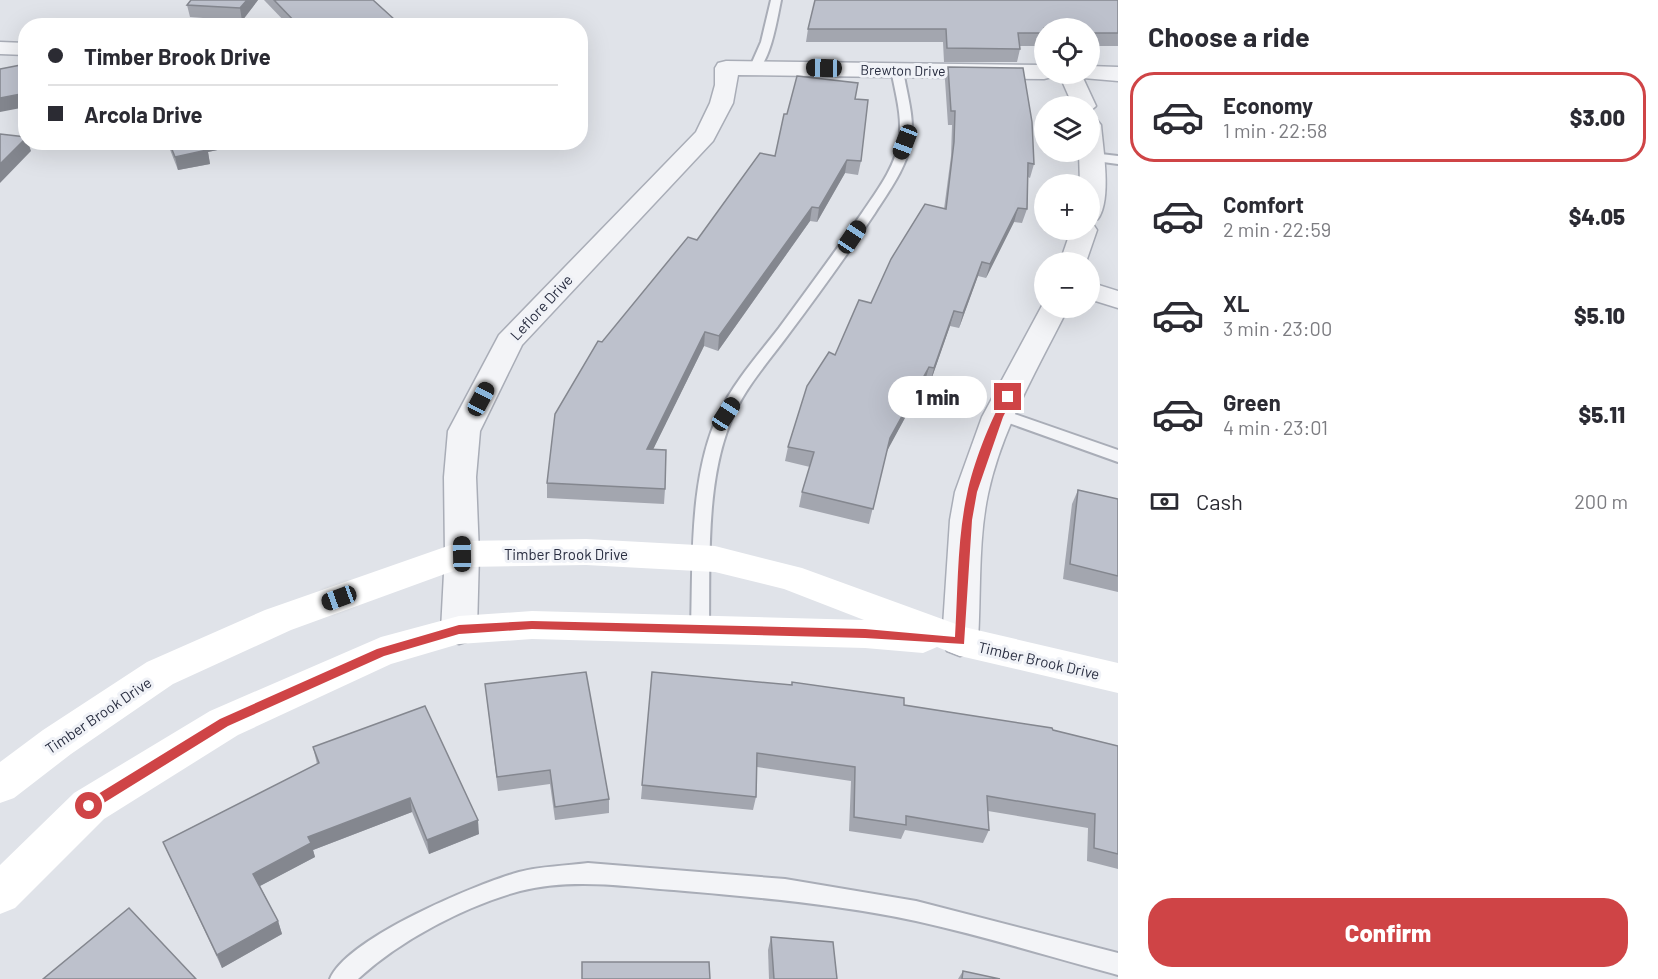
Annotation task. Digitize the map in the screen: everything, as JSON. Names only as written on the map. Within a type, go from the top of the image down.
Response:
[{"type":"street","points":[[0,48],[18,49]]},
{"type":"street","name":"Brewton Drive","points":[[726,68],[1034,72]]},
{"type":"street","name":"Leflore Drive","points":[[459,630],[462,554],[460,477],[464,431],[508,341],[705,135],[717,119],[728,77],[726,68]]},
{"type":"street","points":[[1100,73],[1118,74]]},
{"type":"street","points":[[1100,294],[1118,300]]},
{"type":"street","points":[[960,641],[967,520],[972,492],[1000,414],[1049,318]]},
{"type":"street","name":"Timber Brook Drive","points":[[0,785],[57,742],[160,673],[278,620],[462,554],[586,552],[715,559],[790,577],[960,641],[1118,678]]},
{"type":"street","name":"Timber Brook Drive","points":[[0,894],[89,806],[224,723],[381,652],[459,630],[532,625],[865,634],[960,641]]},
{"type":"lane","points":[[756,67],[766,42],[776,0]]},
{"type":"lane","points":[[700,629],[702,558],[713,447],[726,414],[762,359],[863,222],[896,164],[905,142],[897,69]]},
{"type":"lane","points":[[1100,158],[1118,160]]},
{"type":"lane","points":[[1000,414],[1118,456]]},
{"type":"lane","points":[[341,979],[363,959],[408,929],[464,902],[521,881],[588,873],[796,890],[916,911],[1118,964]]},
{"type":"building","points":[[191,0],[247,0],[240,8],[187,5]]},
{"type":"building","points":[[274,0],[373,0],[393,18],[291,18]]},
{"type":"building","points":[[815,0],[1118,0],[1118,33],[1100,33],[1100,18],[1034,18],[1034,33],[1018,33],[1020,49],[947,48],[946,29],[808,29]]},
{"type":"building","points":[[18,66],[18,95],[0,98],[0,69]]},
{"type":"building","points":[[948,67],[1023,68],[1032,122],[1034,164],[1028,163],[1027,209],[1018,208],[990,264],[982,262],[963,313],[954,311],[934,368],[929,367],[890,438],[873,509],[802,492],[814,452],[788,447],[807,386],[829,352],[835,355],[859,300],[871,303],[891,259],[925,204],[946,209],[954,142],[955,111],[951,111]]},
{"type":"building","points":[[797,76],[858,83],[855,99],[868,100],[861,161],[847,160],[819,208],[812,207],[719,336],[705,332],[647,449],[666,450],[665,489],[547,483],[555,414],[598,341],[602,342],[688,237],[697,240],[760,153],[775,156],[784,114],[787,114]]},
{"type":"building","points":[[0,134],[18,136],[18,146],[0,164]]},
{"type":"building","points":[[172,150],[207,150],[175,157]]},
{"type":"building","points":[[1078,490],[1118,499],[1118,576],[1070,564]]},
{"type":"building","points":[[586,672],[609,799],[555,807],[550,770],[497,777],[485,684]]},
{"type":"building","points":[[652,672],[792,685],[792,682],[904,698],[904,705],[1052,728],[1118,746],[1118,854],[1094,848],[1095,814],[987,796],[989,830],[906,816],[906,825],[854,817],[855,767],[757,753],[756,797],[642,785]]},
{"type":"building","points":[[425,706],[478,820],[427,840],[410,798],[308,837],[311,843],[253,874],[278,921],[217,955],[163,842],[319,763],[313,747]]},
{"type":"building","points":[[129,908],[196,979],[43,979]]},
{"type":"building","points":[[771,937],[833,942],[837,979],[774,979]]},
{"type":"building","points":[[582,962],[709,962],[710,979],[582,979]]},
{"type":"building","points":[[963,971],[1000,979],[962,979]]},
{"type":"route","points":[[89,806],[224,723],[285,698],[381,652],[459,630],[532,625],[865,634],[960,641],[967,520],[972,492],[998,417],[1008,397]]}]
